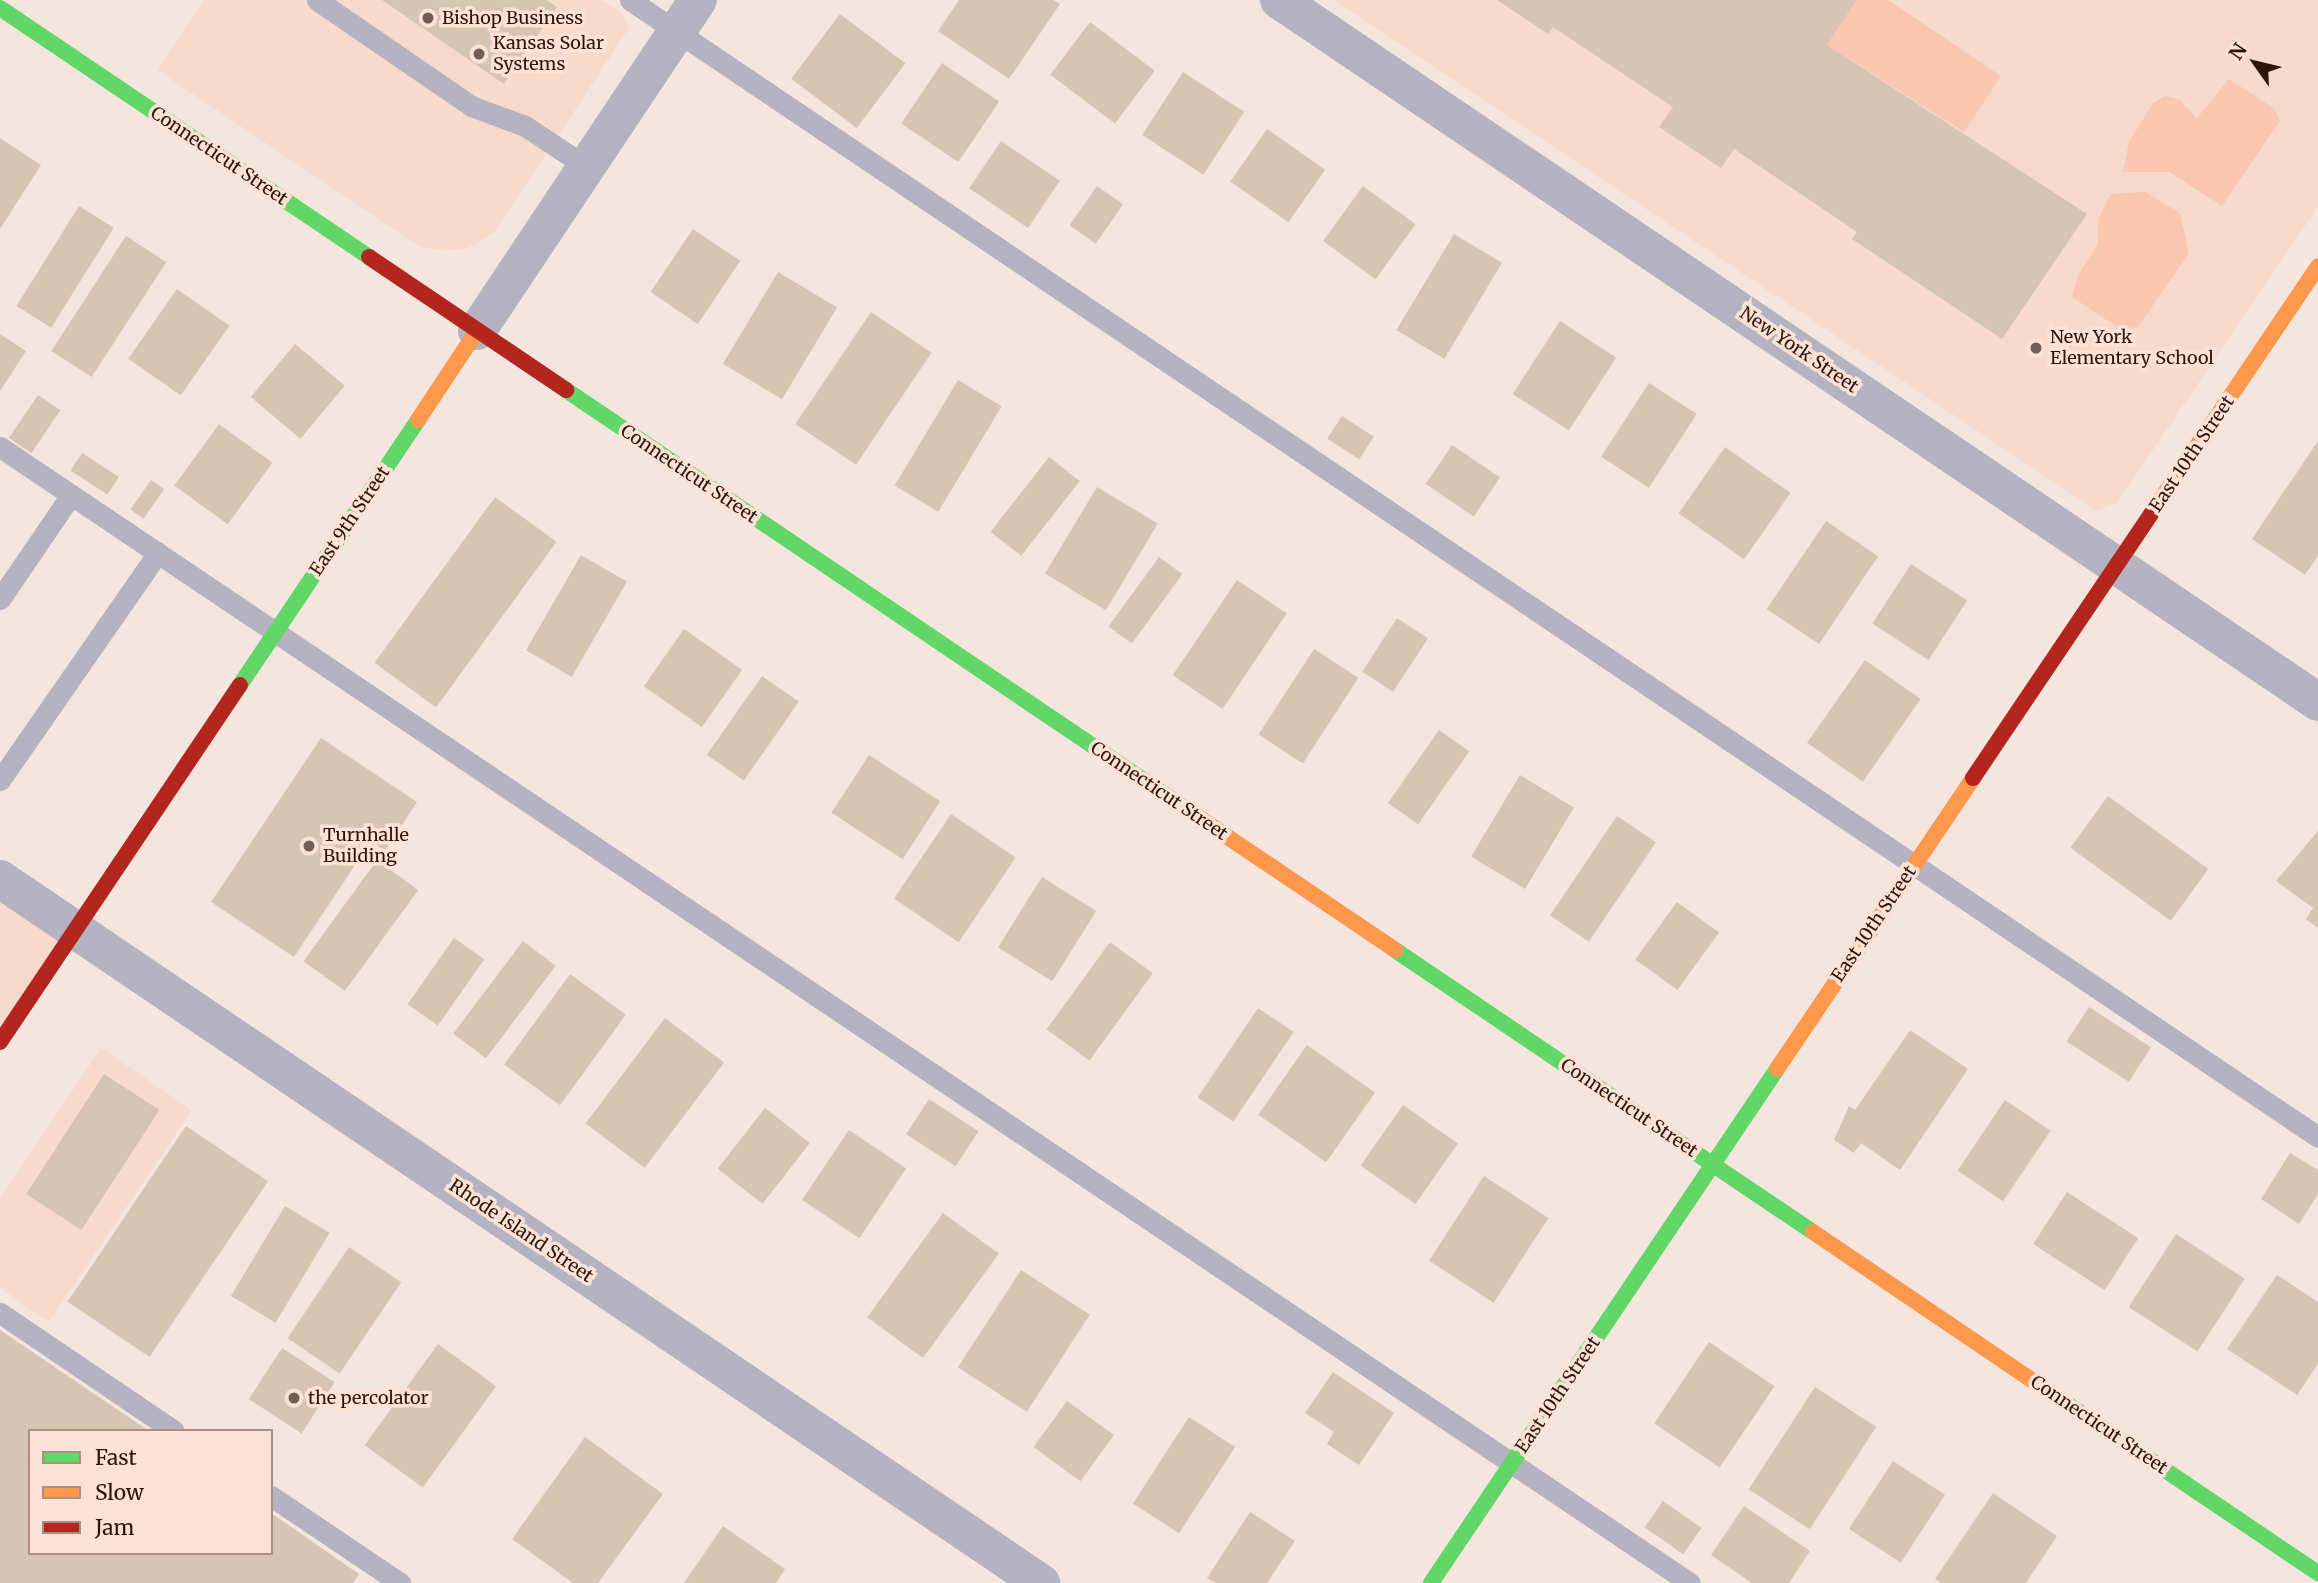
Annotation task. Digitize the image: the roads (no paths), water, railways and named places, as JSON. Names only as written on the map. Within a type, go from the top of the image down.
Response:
[{"type":"street","name":"East 9th Street","points":[[0,1042],[698,0]]},
{"type":"street","name":"New York Street","points":[[1279,0],[2318,702]]},
{"type":"street","name":"Connecticut Street","points":[[0,8],[2318,1573]]},
{"type":"street","name":"East 10th Street","points":[[1431,1583],[2318,267]]},
{"type":"street","name":"Rhode Island Street","points":[[0,879],[1041,1583]]},
{"type":"lane","points":[[317,0],[471,106],[525,126],[587,167]]},
{"type":"lane","points":[[630,0],[1915,863],[2318,1137]]},
{"type":"lane","points":[[0,447],[1689,1583]]},
{"type":"lane","points":[[0,599],[71,495]]},
{"type":"lane","points":[[0,780],[158,553]]},
{"type":"lane","points":[[0,1313],[171,1429]]},
{"type":"lane","points":[[273,1497],[400,1583]]},
{"type":"place","name":"Bishop Business","points":[[428,18]]},
{"type":"place","name":"Kansas Solar Systems","points":[[479,54]]},
{"type":"place","name":"New York Elementary School","points":[[2036,348]]},
{"type":"place","name":"Turnhalle Building","points":[[309,846]]},
{"type":"place","name":"the percolator","points":[[294,1398]]}]
